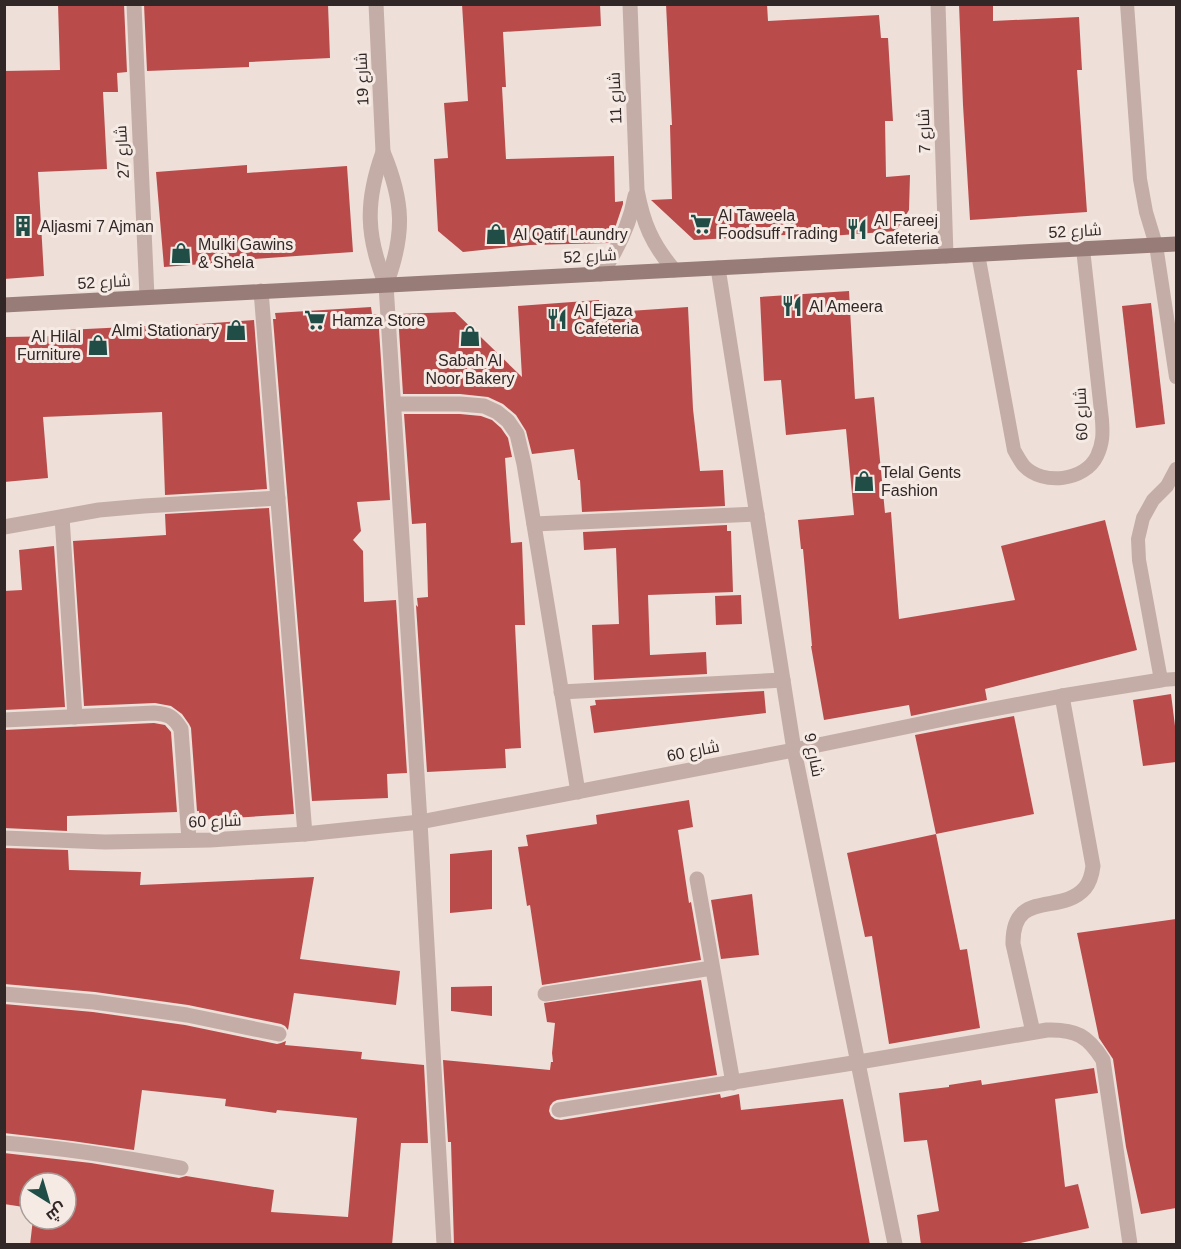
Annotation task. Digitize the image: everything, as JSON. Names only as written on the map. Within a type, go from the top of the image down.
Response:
[{"type":"main road","name":"شارع 52","points":[[4,305],[1176,244]]},
{"type":"street","name":"شارع 27","points":[[134,4],[147,297]]},
{"type":"street","name":"شارع 19","points":[[376,4],[383,152],[395,184],[400,218],[399,241],[386,285]]},
{"type":"street","name":"شارع 11","points":[[630,4],[637,190],[649,233],[659,252],[674,270]]},
{"type":"street","name":"شارع 7","points":[[938,4],[946,256]]},
{"type":"street","name":"شارع 19","points":[[383,152],[375,174],[369,219],[372,242],[386,285]]},
{"type":"street","name":"شارع 11","points":[[601,274],[625,234],[637,190]]},
{"type":"street","name":"شارع 9","points":[[718,268],[794,750],[895,1245]]},
{"type":"street","points":[[386,285],[444,1245]]},
{"type":"street","points":[[261,291],[305,834]]},
{"type":"street","points":[[394,404],[484,406],[497,412],[508,421],[517,434],[522,450],[578,792]]},
{"type":"street","points":[[4,528],[99,510],[278,498]]},
{"type":"street","points":[[534,524],[757,514]]},
{"type":"street","points":[[62,517],[75,717]]},
{"type":"street","points":[[561,692],[783,680]]},
{"type":"street","name":"شارع 60","points":[[4,838],[105,842],[189,840],[305,834],[420,822],[1062,696],[1169,680]]},
{"type":"street","points":[[1033,1032],[1013,944],[1016,922],[1032,907],[1076,896],[1091,878],[1093,866],[1062,696]]},
{"type":"street","points":[[4,720],[154,713],[165,714],[175,719],[181,729],[189,840]]},
{"type":"street","points":[[697,879],[733,1083]]},
{"type":"street","points":[[545,994],[712,968]]},
{"type":"street","points":[[4,993],[106,1003],[279,1034]]},
{"type":"street","points":[[559,1110],[1033,1032],[1064,1029],[1081,1035],[1094,1046],[1103,1060],[1130,1245]]},
{"type":"street","points":[[4,1143],[115,1156],[180,1168]]},
{"type":"lane","points":[[1127,4],[1140,179],[1146,212],[1156,245],[1174,349],[1176,376]]},
{"type":"lane","name":"شارع 60","points":[[978,254],[1014,450],[1025,467],[1042,477],[1062,478],[1081,472],[1096,459],[1103,440],[1083,249]]},
{"type":"lane","name":"شارع 60","points":[[1169,680],[1139,560],[1138,539],[1148,509],[1153,500],[1167,486],[1176,469]]},
{"type":"building","points":[[58,4],[124,4],[127,72],[117,73],[118,92],[103,92],[107,169],[38,172],[44,276],[4,279],[4,71],[60,70]]},
{"type":"building","points":[[144,4],[328,4],[330,58],[249,62],[249,67],[147,71]]},
{"type":"building","points":[[462,4],[600,4],[601,26],[503,32],[506,87],[502,87],[506,159],[614,156],[615,202],[623,201],[623,204],[614,231],[609,232],[609,243],[530,245],[463,252],[438,231],[434,159],[448,158],[444,103],[468,101]]},
{"type":"building","points":[[666,4],[767,4],[768,21],[879,15],[881,38],[888,38],[893,121],[885,121],[886,177],[910,175],[909,210],[896,231],[804,238],[804,234],[694,240],[651,200],[672,199],[670,125],[672,125]]},
{"type":"building","points":[[959,4],[993,4],[993,21],[1079,17],[1082,70],[1077,70],[1087,212],[970,220]]},
{"type":"building","points":[[247,165],[247,173],[347,166],[353,252],[164,267],[156,172]]},
{"type":"building","points":[[849,291],[855,399],[874,397],[885,513],[891,512],[899,619],[1015,600],[1001,546],[1105,520],[1137,650],[985,689],[987,700],[911,716],[909,705],[824,720],[811,646],[803,549],[801,549],[798,520],[854,515],[846,429],[786,435],[781,380],[764,381],[760,297]]},
{"type":"building","points":[[599,300],[600,313],[688,307],[693,409],[700,471],[723,470],[725,506],[582,512],[580,480],[578,480],[574,449],[532,454],[526,431],[516,415],[503,404],[488,397],[460,394],[403,394],[398,314],[455,312],[522,377],[518,306]]},
{"type":"building","points":[[1151,303],[1165,424],[1136,428],[1122,306]]},
{"type":"building","points":[[371,307],[372,314],[378,314],[390,500],[357,502],[361,531],[353,540],[363,551],[364,602],[396,600],[407,773],[387,774],[388,798],[312,801],[273,319],[276,319],[275,313]]},
{"type":"building","points":[[254,320],[267,489],[165,495],[162,412],[43,417],[48,478],[4,482],[4,337],[67,336],[66,330],[147,326],[147,328]]},
{"type":"building","points":[[404,414],[481,416],[492,420],[508,438],[512,457],[505,458],[511,543],[522,542],[525,625],[515,625],[521,748],[505,749],[506,768],[427,772],[416,605],[418,607],[417,598],[428,597],[426,523],[412,524]]},
{"type":"building","points":[[269,508],[294,814],[200,820],[199,811],[197,811],[191,728],[182,714],[171,706],[155,703],[84,706],[73,541],[166,535],[165,514]]},
{"type":"building","points":[[727,525],[727,531],[731,531],[733,592],[648,595],[650,655],[706,652],[707,674],[594,680],[592,625],[619,624],[616,548],[584,550],[583,532]]},
{"type":"building","points":[[54,546],[65,707],[4,710],[4,591],[22,590],[19,550]]},
{"type":"building","points":[[741,595],[742,624],[716,625],[715,596]]},
{"type":"building","points":[[764,691],[766,713],[594,733],[590,706],[596,705],[595,700]]},
{"type":"building","points":[[1171,694],[1176,734],[1176,762],[1143,766],[1133,700]]},
{"type":"building","points":[[1014,716],[1034,814],[936,834],[915,735]]},
{"type":"building","points":[[154,723],[165,725],[171,732],[177,812],[67,816],[67,831],[4,828],[4,730]]},
{"type":"building","points":[[689,800],[693,827],[678,830],[689,903],[691,902],[701,960],[542,985],[530,905],[527,906],[518,847],[528,846],[526,835],[597,824],[596,815]]},
{"type":"building","points":[[936,834],[960,950],[967,949],[980,1028],[889,1044],[872,936],[865,937],[847,853]]},
{"type":"building","points":[[4,848],[68,850],[69,870],[141,872],[140,885],[314,877],[300,959],[400,971],[396,1005],[294,993],[288,1030],[281,1024],[188,1005],[95,992],[4,984]]},
{"type":"building","points":[[492,850],[492,909],[450,913],[450,854]]},
{"type":"building","points":[[752,894],[759,955],[721,959],[711,900]]},
{"type":"building","points":[[1176,919],[1176,1208],[1141,1214],[1126,1147],[1113,1059],[1099,1038],[1077,933]]},
{"type":"building","points":[[701,980],[717,1075],[557,1100],[550,1106],[551,1116],[561,1120],[720,1094],[721,1098],[739,1094],[741,1110],[843,1099],[870,1245],[454,1245],[451,1142],[448,1142],[443,1060],[550,1070],[551,1062],[553,1062],[555,1023],[547,1022],[544,1003]]},
{"type":"building","points":[[492,986],[492,1016],[451,1011],[451,987]]},
{"type":"building","points":[[4,1004],[93,1012],[185,1025],[277,1044],[286,1041],[285,1045],[362,1052],[361,1059],[424,1065],[428,1143],[401,1143],[392,1245],[30,1245],[32,1231],[78,1231],[78,1171],[18,1171],[18,1206],[4,1204],[4,1153],[91,1163],[179,1178],[186,1176],[274,1190],[271,1212],[348,1217],[357,1118],[277,1110],[276,1113],[225,1106],[226,1099],[142,1090],[134,1150],[4,1133]]},
{"type":"building","points":[[1094,1068],[1098,1093],[1055,1099],[1065,1187],[1078,1184],[1089,1228],[1012,1245],[921,1245],[917,1215],[939,1211],[927,1140],[904,1142],[899,1093],[949,1087],[949,1085],[981,1080],[982,1085]]},
{"type":"place","name":"Al Taweela Foodsuff Trading","points":[[701,224]]},
{"type":"place","name":"Aljasmi 7 Ajman","points":[[23,226]]},
{"type":"place","name":"Al Fareej Cafeteria","points":[[857,229]]},
{"type":"place","name":"Al Qatif Laundry","points":[[496,234]]},
{"type":"place","name":"Mulki Gawins & Shela","points":[[181,253]]},
{"type":"place","name":"Al Ameera","points":[[792,306]]},
{"type":"place","name":"Al Ejaza Cafeteria","points":[[557,319]]},
{"type":"place","name":"Hamza Store","points":[[315,320]]},
{"type":"place","name":"Almi Stationary","points":[[236,330]]},
{"type":"place","name":"Sabah Al Noor Bakery","points":[[470,336]]},
{"type":"place","name":"Al Hilal Furniture","points":[[98,345]]},
{"type":"place","name":"Telal Gents Fashion","points":[[864,481]]}]
